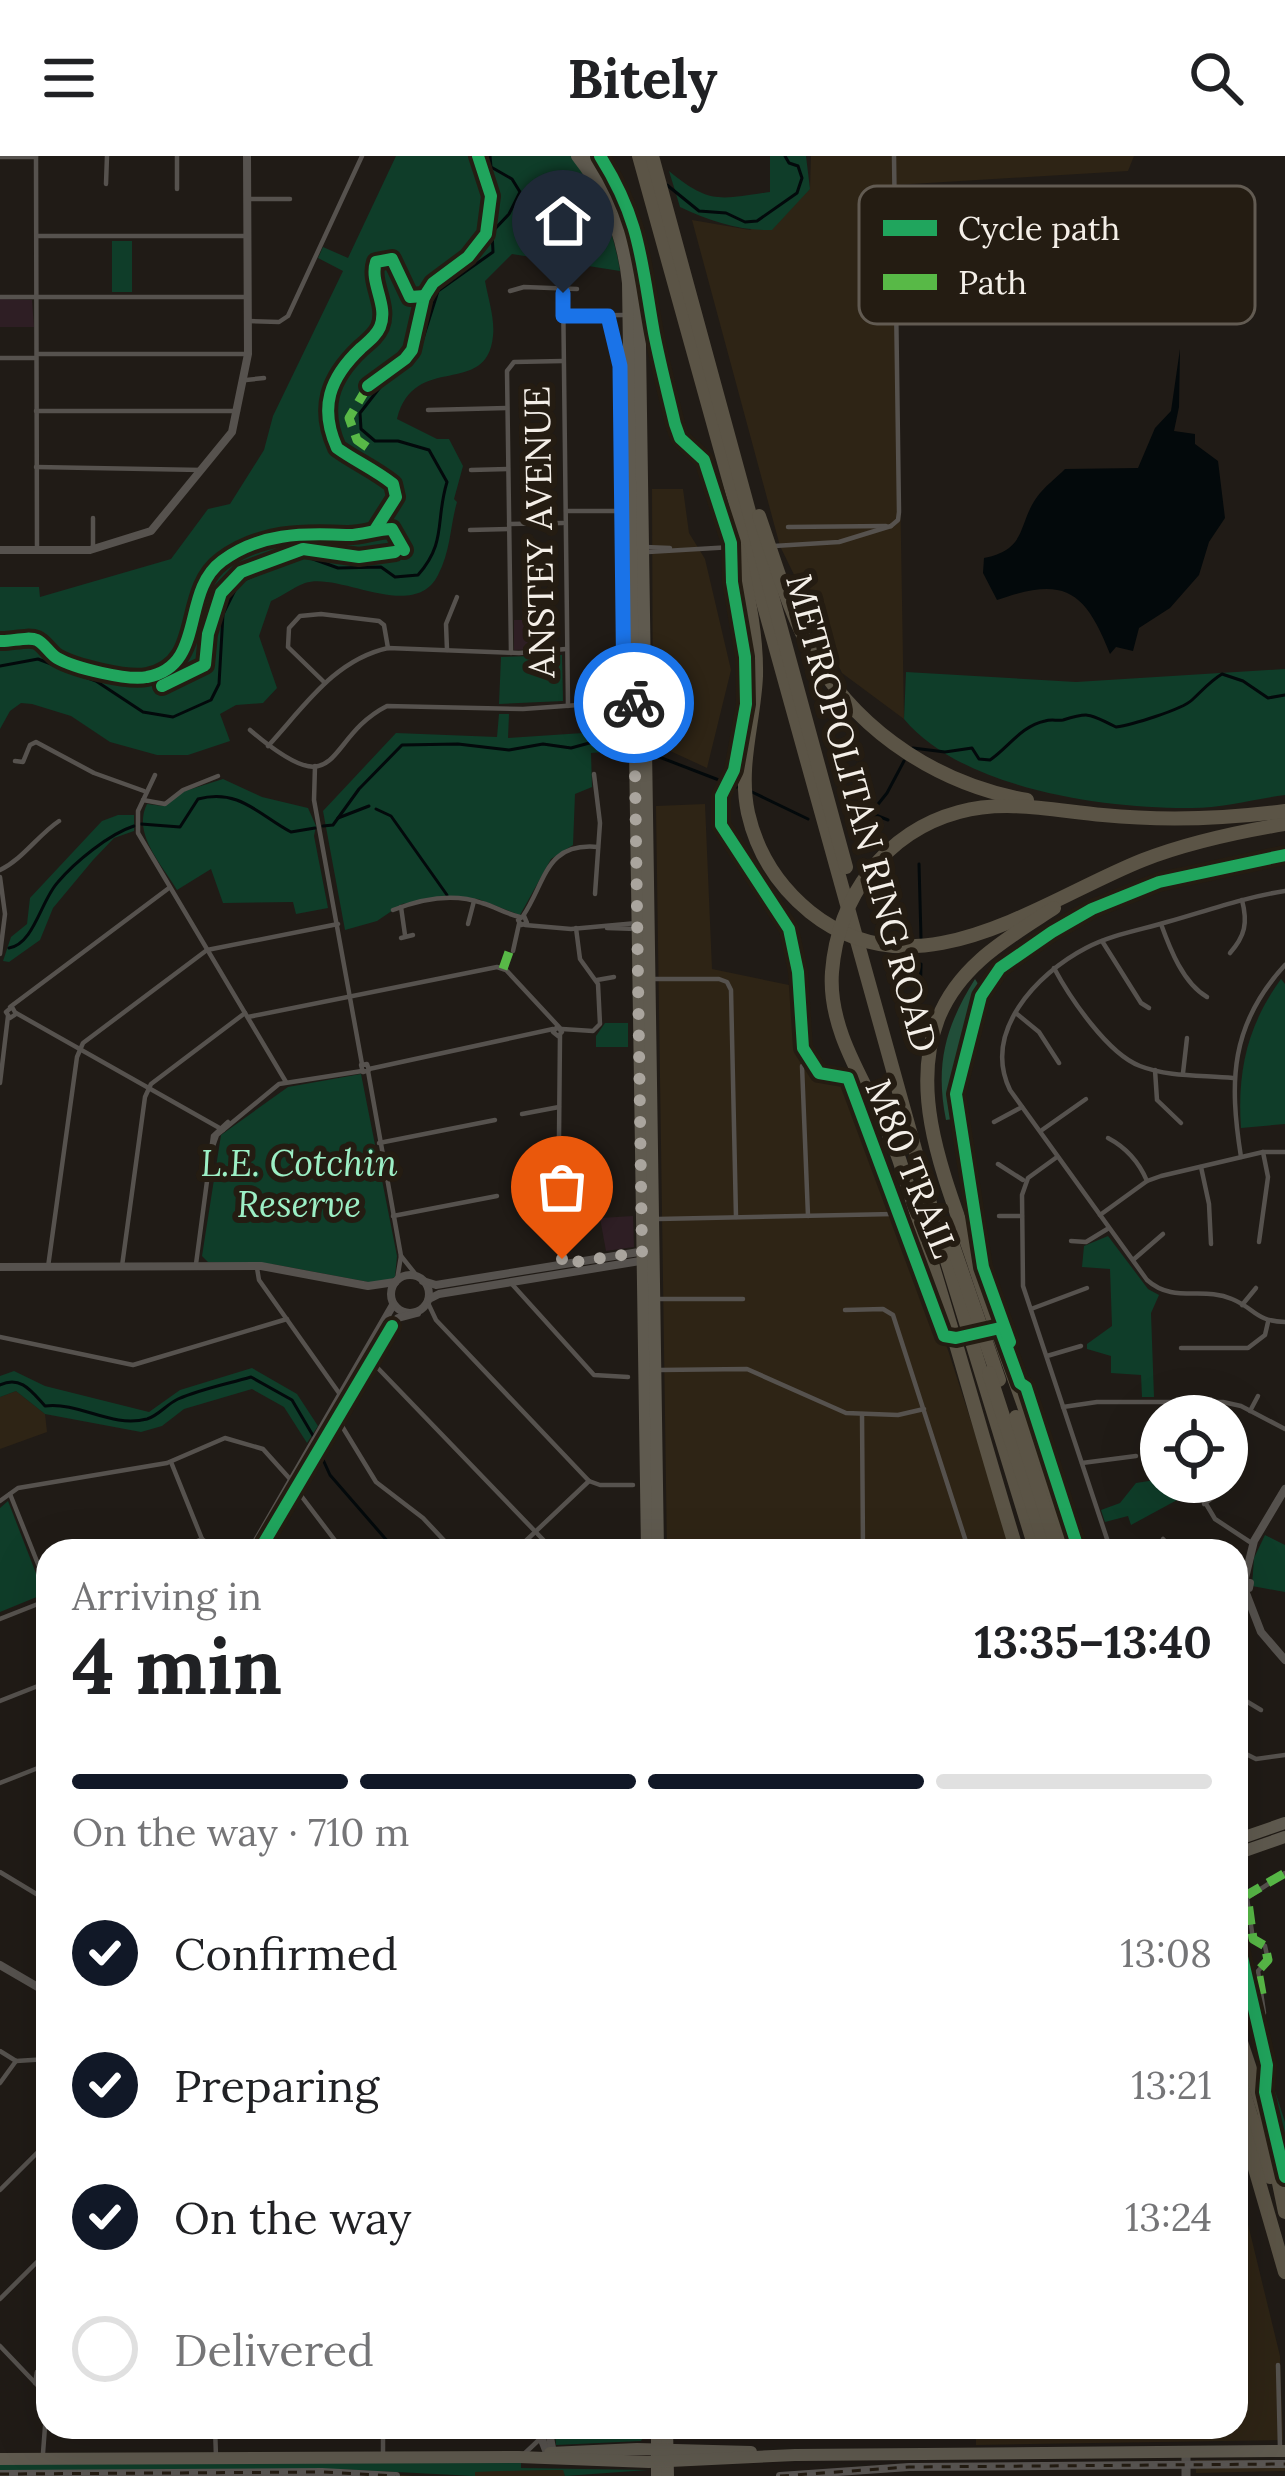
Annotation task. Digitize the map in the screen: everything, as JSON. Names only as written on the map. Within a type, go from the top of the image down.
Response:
[{"type":"highway","name":"METROPOLITAN RING ROAD","points":[[639,156],[858,929]]},
{"type":"highway","name":"METROPOLITAN RING ROAD","points":[[652,156],[858,929]]},
{"type":"highway","points":[[703,386],[755,644],[746,802],[760,851],[786,890],[830,925],[885,944],[920,946],[989,931],[1099,880],[1197,842],[1285,824]]},
{"type":"highway","points":[[718,398],[796,619],[818,662],[851,705],[890,741],[949,776],[1012,797],[1129,817]]},
{"type":"highway","points":[[1022,1539],[895,1149],[838,1019],[832,983],[846,913],[862,882],[902,838],[962,811],[1008,806],[1207,819],[1285,812]]},
{"type":"highway","points":[[1067,1539],[938,1154],[928,1064],[938,1019],[964,976],[992,948],[1099,880]]},
{"type":"highway","points":[[858,929],[865,951]]},
{"type":"highway","name":"METROPOLITAN RING ROAD","points":[[865,951],[878,1017],[1023,1539]]},
{"type":"highway","name":"METROPOLITAN RING ROAD","points":[[865,951],[1043,1539]]},
{"type":"highway","points":[[959,1217],[959,1235],[1054,1539]]},
{"type":"highway","points":[[949,1234],[1022,1441]]},
{"type":"highway","points":[[1248,2063],[1264,2111],[1285,2212]]},
{"type":"highway","points":[[1248,2107],[1285,2227]]},
{"type":"highway","points":[[1248,2141],[1285,2272]]},
{"type":"highway","points":[[1248,2147],[1256,2166]]},
{"type":"main road","points":[[577,156],[604,197],[620,236],[634,315]]},
{"type":"main road","points":[[589,156],[616,199],[631,236],[639,279],[634,315],[632,509],[638,549],[635,724],[637,926],[644,980],[647,1539]]},
{"type":"main road","points":[[638,549],[629,702],[635,724],[652,1219],[647,1255],[654,1299],[655,1370],[645,1484],[656,1539]]},
{"type":"main road","points":[[1248,1844],[1285,1823]]},
{"type":"main road","points":[[1248,1847],[1285,1837]]},
{"type":"main road","points":[[0,2459],[45,2455],[519,2457],[664,2449],[795,2455],[1282,2451]]},
{"type":"main road","points":[[550,2455],[664,2449]]},
{"type":"main road","points":[[1186,2452],[1186,2476]]},
{"type":"street","points":[[0,157],[36,156],[37,550]]},
{"type":"street","points":[[106,184],[107,156]]},
{"type":"street","points":[[177,189],[178,156]]},
{"type":"street","points":[[0,550],[93,549],[154,529],[232,432],[248,354],[248,156]]},
{"type":"street","points":[[248,321],[279,322],[288,316],[362,156]]},
{"type":"street","points":[[895,156],[895,186]]},
{"type":"street","points":[[248,199],[290,199]]},
{"type":"street","points":[[36,236],[248,236]]},
{"type":"street","name":"ANSTEY AVENUE","points":[[562,286],[568,706]]},
{"type":"street","points":[[510,291],[577,289]]},
{"type":"street","points":[[0,297],[248,297]]},
{"type":"street","points":[[563,316],[634,315]]},
{"type":"street","points":[[250,730],[294,761],[315,766],[331,762],[387,706],[504,709],[629,702],[632,509],[620,366],[608,316]]},
{"type":"street","points":[[638,549],[826,544],[898,520],[897,324]]},
{"type":"street","points":[[0,358],[248,354]]},
{"type":"street","points":[[511,652],[510,364],[563,362]]},
{"type":"street","points":[[244,379],[264,378]]},
{"type":"street","points":[[428,410],[507,408]]},
{"type":"street","points":[[36,411],[238,411]]},
{"type":"street","points":[[36,467],[202,470]]},
{"type":"street","points":[[471,470],[508,469]]},
{"type":"street","points":[[566,511],[632,509]]},
{"type":"street","points":[[93,518],[93,549]]},
{"type":"street","points":[[470,530],[565,523]]},
{"type":"street","points":[[826,526],[826,544]]},
{"type":"street","points":[[788,527],[891,526]]},
{"type":"street","points":[[447,650],[447,619],[457,597]]},
{"type":"street","points":[[325,683],[288,647],[289,628],[300,616],[379,621],[388,648]]},
{"type":"street","points":[[268,746],[353,659],[388,648],[567,649]]},
{"type":"street","points":[[21,762],[36,742],[94,773],[144,791]]},
{"type":"street","points":[[315,766],[314,800],[401,1256],[392,1303],[369,1358]]},
{"type":"street","points":[[594,774],[591,790],[600,801],[595,894]]},
{"type":"street","points":[[155,775],[144,791],[138,833],[286,1082]]},
{"type":"street","points":[[143,800],[165,804],[183,790],[218,776]]},
{"type":"street","points":[[0,953],[4,940],[0,873],[59,821]]},
{"type":"street","points":[[513,951],[548,867],[573,847],[598,847]]},
{"type":"street","points":[[0,1083],[9,1012],[169,888]]},
{"type":"street","points":[[1285,891],[1102,941],[1054,968],[1016,1013],[999,1050],[1001,1072],[1022,1107],[1148,1280],[1166,1293],[1217,1294],[1268,1322],[1285,1322]]},
{"type":"street","points":[[406,936],[397,909],[446,898],[474,901],[536,926],[637,926]]},
{"type":"street","points":[[468,925],[474,901]]},
{"type":"street","points":[[1230,953],[1244,936],[1242,901]]},
{"type":"street","points":[[48,1267],[83,1043],[207,950],[338,924]]},
{"type":"street","points":[[1161,924],[1178,962],[1198,992],[1207,997]]},
{"type":"street","points":[[196,1265],[212,1149],[219,1131],[286,1082],[597,1028],[597,980],[580,958],[576,928]]},
{"type":"street","points":[[1102,941],[1128,986],[1149,1008]]},
{"type":"street","points":[[1240,1157],[1232,1102],[1244,1028],[1285,965]]},
{"type":"street","points":[[1054,968],[1109,1046],[1125,1059],[1155,1070],[1233,1078]]},
{"type":"street","points":[[122,1266],[148,1090],[247,1015],[506,970],[558,1032],[559,1138]]},
{"type":"street","points":[[597,980],[615,977]]},
{"type":"street","points":[[644,980],[727,982],[736,1216]]},
{"type":"street","points":[[9,1012],[219,1131]]},
{"type":"street","points":[[1016,1013],[1039,1032],[1059,1063]]},
{"type":"street","points":[[1183,1073],[1187,1038]]},
{"type":"street","points":[[802,1066],[808,1216]]},
{"type":"street","points":[[1155,1070],[1156,1100],[1181,1123]]},
{"type":"street","points":[[1040,1132],[1086,1099]]},
{"type":"street","points":[[994,1123],[1022,1107]]},
{"type":"street","points":[[522,1114],[559,1108]]},
{"type":"street","points":[[379,1143],[495,1120]]},
{"type":"street","points":[[1108,1138],[1140,1166],[1147,1181]]},
{"type":"street","points":[[1258,1242],[1268,1177],[1263,1152]]},
{"type":"street","points":[[1100,1215],[1147,1181],[1263,1152],[1285,1152]]},
{"type":"street","points":[[1058,1157],[1026,1181],[1023,1286],[1107,1539]]},
{"type":"street","points":[[560,1160],[562,1269]]},
{"type":"street","points":[[998,1164],[1026,1181]]},
{"type":"street","points":[[1201,1167],[1211,1244]]},
{"type":"street","points":[[521,1191],[560,1185]]},
{"type":"street","points":[[393,1216],[497,1196]]},
{"type":"street","points":[[652,1219],[894,1214]]},
{"type":"street","points":[[1000,1216],[1022,1216]]},
{"type":"street","points":[[1071,1241],[1086,1242],[1109,1228]]},
{"type":"street","points":[[1132,1260],[1162,1234]]},
{"type":"street","points":[[262,1539],[344,1397],[396,1320],[418,1312],[428,1301],[512,1277],[647,1255]]},
{"type":"street","points":[[401,1256],[420,1279],[436,1320],[589,1481],[645,1484]]},
{"type":"street","points":[[0,1267],[259,1266],[368,1286],[406,1275],[438,1285],[496,1275],[512,1277],[594,1375],[628,1377]]},
{"type":"street","points":[[259,1266],[262,1282],[344,1397]]},
{"type":"street","points":[[368,1286],[404,1312],[436,1320]]},
{"type":"street","points":[[1030,1309],[1088,1288]]},
{"type":"street","points":[[1242,1305],[1256,1288]]},
{"type":"street","points":[[654,1299],[743,1299]]},
{"type":"street","points":[[845,1310],[883,1310],[893,1316],[965,1539]]},
{"type":"street","points":[[0,1336],[133,1365],[287,1318]]},
{"type":"street","points":[[1181,1348],[1248,1348],[1264,1335],[1268,1322]]},
{"type":"street","points":[[1047,1356],[1081,1346]]},
{"type":"street","points":[[369,1358],[543,1539]]},
{"type":"street","points":[[655,1370],[747,1369],[835,1411],[898,1415],[924,1409]]},
{"type":"street","points":[[1258,1396],[1250,1411],[1285,1429]]},
{"type":"street","points":[[1063,1407],[1140,1402]]},
{"type":"street","points":[[862,1414],[863,1539]]},
{"type":"street","points":[[335,1418],[376,1482],[443,1539]]},
{"type":"street","points":[[0,1501],[22,1487],[171,1462],[231,1438],[263,1449],[334,1539]]},
{"type":"street","points":[[1082,1463],[1136,1456]]},
{"type":"street","points":[[171,1462],[202,1539]]},
{"type":"street","points":[[528,1539],[589,1481]]},
{"type":"street","points":[[1248,1564],[1254,1543],[1285,1489]]},
{"type":"street","points":[[10,1492],[36,1558]]},
{"type":"street","points":[[1204,1504],[1215,1519],[1244,1539]]},
{"type":"street","points":[[1248,1540],[1254,1543]]},
{"type":"street","points":[[1248,1597],[1261,1632],[1285,1660]]},
{"type":"street","points":[[0,1618],[36,1604]]},
{"type":"street","points":[[0,1701],[36,1687]]},
{"type":"street","points":[[1248,1702],[1262,1710]]},
{"type":"street","points":[[1248,1755],[1256,1759],[1285,1755]]},
{"type":"street","points":[[0,1783],[36,1769]]},
{"type":"street","points":[[0,1872],[36,1894]]},
{"type":"street","points":[[1248,1894],[1285,1873]]},
{"type":"street","points":[[1248,1902],[1253,1939],[1265,1946],[1268,1960],[1258,1971],[1264,2013]]},
{"type":"street","points":[[0,1962],[36,1983]]},
{"type":"street","points":[[0,2051],[16,2061],[36,2060]]},
{"type":"street","points":[[0,2083],[16,2061]]},
{"type":"street","points":[[0,2190],[36,2154]]},
{"type":"street","points":[[0,2299],[36,2263]]},
{"type":"street","points":[[0,2346],[36,2376]]},
{"type":"street","points":[[1278,2365],[1282,2451]]},
{"type":"street","points":[[45,2439],[45,2455]]},
{"type":"street","points":[[215,2439],[216,2459]]},
{"type":"street","points":[[383,2439],[383,2458]]},
{"type":"street","points":[[519,2457],[536,2439]]},
{"type":"street","points":[[548,2439],[550,2455]]},
{"type":"shaded area","points":[[811,156],[1134,156],[1128,171],[859,186],[859,324],[897,324],[904,719],[842,673],[780,546],[692,220],[750,230],[810,189]]},
{"type":"shaded area","points":[[0,299],[32,300],[34,327],[0,327]]},
{"type":"shaded area","points":[[1180,349],[1174,431],[1195,434],[1195,444],[1218,461],[1225,518],[1209,542],[1199,575],[1170,608],[1139,628],[1133,651],[1116,647],[1110,654],[1091,614],[1068,594],[1039,589],[997,600],[983,573],[984,558],[1015,542],[1037,497],[1065,469],[1138,468],[1155,428],[1171,411]]},
{"type":"shaded area","points":[[652,489],[683,489],[689,533],[705,559],[731,670],[707,768],[653,743]]},
{"type":"shaded area","points":[[514,620],[543,620],[543,649],[514,650]]},
{"type":"shaded area","points":[[705,804],[712,969],[789,985],[801,1058],[809,1060],[817,1077],[844,1078],[948,1350],[1009,1539],[667,1539],[656,806]]},
{"type":"shaded area","points":[[633,1216],[634,1247],[606,1251],[600,1218]]},
{"type":"shaded area","points":[[16,1391],[45,1414],[47,1432],[0,1449],[0,1397]]},
{"type":"shaded area","points":[[1248,2224],[1280,2356],[1283,2440],[976,2445],[976,2439],[1248,2439]]},
{"type":"shaded area","points":[[1195,2460],[1285,2461],[1285,2471],[1196,2473]]},
{"type":"shaded area","points":[[337,2469],[414,2476],[226,2476],[226,2471]]},
{"type":"shaded area","points":[[564,2470],[565,2476],[475,2476],[475,2472]]},
{"type":"green space","points":[[396,156],[571,156],[603,210],[620,271],[512,254],[485,281],[493,329],[488,355],[478,366],[433,379],[406,398],[397,419],[437,439],[449,439],[463,466],[438,575],[427,589],[412,595],[319,581],[271,601],[259,636],[277,688],[263,703],[236,705],[220,714],[230,741],[188,755],[157,755],[110,742],[71,716],[21,703],[0,729],[0,587],[39,587],[40,597],[171,559],[208,509],[230,504],[264,450],[273,416],[343,271],[318,258],[323,247],[348,258]]},
{"type":"green space","points":[[770,156],[806,156],[810,189],[772,230],[725,224],[680,207],[669,171],[695,190],[716,197],[770,192]]},
{"type":"green space","points":[[112,241],[132,241],[132,292],[112,292]]},
{"type":"green space","points":[[562,655],[563,701],[499,704],[501,657]]},
{"type":"green space","points":[[1285,669],[1285,795],[1215,807],[1118,804],[1037,790],[961,763],[929,743],[904,719],[906,672],[1076,682]]},
{"type":"green space","points":[[499,714],[509,714],[508,738],[628,730],[624,762],[613,751],[591,753],[592,787],[575,794],[573,845],[551,859],[520,915],[478,899],[443,896],[402,904],[377,921],[345,930],[323,811],[396,733],[497,737]]},
{"type":"green space","points":[[223,779],[262,797],[308,808],[316,826],[328,908],[296,914],[293,902],[223,903],[211,869],[177,890],[146,838],[143,815],[147,804],[163,806],[185,791]]},
{"type":"green space","points":[[134,815],[134,831],[114,838],[93,860],[53,908],[40,940],[9,962],[3,961],[11,937],[27,924],[30,898],[102,821]]},
{"type":"green space","points":[[975,979],[980,987],[956,1081],[959,1118],[946,1120],[945,1047]]},
{"type":"green space","points":[[1281,979],[1285,984],[1285,1124],[1241,1128],[1247,1050],[1260,1014]]},
{"type":"green space","points":[[605,1023],[628,1023],[628,1047],[596,1047],[596,1036]]},
{"type":"green space","name":"L.E. Cotchin Reserve","points":[[361,1074],[397,1256],[395,1277],[379,1284],[272,1264],[208,1262],[202,1256],[221,1135],[288,1087]]},
{"type":"green space","points":[[1108,1236],[1148,1289],[1159,1295],[1151,1313],[1154,1395],[1142,1395],[1141,1375],[1111,1373],[1111,1356],[1087,1349],[1087,1344],[1112,1326],[1110,1269],[1082,1267],[1084,1246]]},
{"type":"green space","points":[[252,1368],[297,1394],[318,1426],[307,1443],[284,1407],[252,1389],[184,1409],[162,1426],[141,1432],[45,1414],[16,1391],[0,1397],[0,1376],[14,1371],[45,1386],[149,1412],[180,1390]]},
{"type":"green space","points":[[1140,1482],[1140,1503],[1172,1503],[1131,1525],[1128,1516],[1105,1522],[1101,1510],[1120,1503]]},
{"type":"green space","points":[[8,1501],[36,1573],[36,1597],[0,1612],[0,1508]]},
{"type":"green space","points":[[1265,1535],[1285,1545],[1285,1592],[1252,1586],[1254,1558]]},
{"type":"green space","points":[[1274,2088],[1285,2122],[1285,2171],[1267,2089]]},
{"type":"green space","points":[[556,2439],[642,2439],[641,2441],[556,2445]]},
{"type":"green space","points":[[521,2462],[521,2468],[648,2470],[565,2476],[563,2470],[475,2472],[475,2476],[337,2469],[0,2471],[0,2464]]},
{"type":"waterway","points":[[0,666],[38,659],[96,681],[143,712],[173,717],[211,700],[219,684],[223,614],[239,582],[302,555],[338,568],[381,567],[395,577],[418,575],[437,541],[447,482],[429,450],[398,441],[375,441],[361,429],[360,413],[381,386],[417,357],[438,291],[493,252],[492,232],[509,214],[520,192],[512,179],[491,167],[490,156]]},
{"type":"waterway","points":[[667,185],[699,211],[757,221],[797,193],[802,178],[798,166],[785,156]]},
{"type":"waterway","points":[[913,748],[945,752],[972,748],[979,759],[990,760],[1036,724],[1086,715],[1116,727],[1133,723],[1186,704],[1222,674],[1268,698],[1285,695]]},
{"type":"waterway","points":[[323,826],[333,825],[359,789],[402,745],[458,744],[509,750],[543,744],[571,748],[593,742],[625,744]]},
{"type":"waterway","points":[[654,755],[737,787]]},
{"type":"waterway","points":[[847,817],[871,813],[904,761]]},
{"type":"waterway","points":[[752,792],[808,819]]},
{"type":"waterway","points":[[141,824],[180,827],[198,799],[225,797],[248,805],[291,832],[315,828]]},
{"type":"waterway","points":[[338,818],[369,806]]},
{"type":"waterway","points":[[376,809],[391,816],[447,895]]},
{"type":"waterway","points":[[873,814],[888,820]]},
{"type":"waterway","points":[[9,948],[25,939],[52,890],[74,866],[103,842],[134,826]]},
{"type":"waterway","points":[[919,864],[921,938]]},
{"type":"waterway","points":[[920,1006],[921,964]]},
{"type":"waterway","points":[[0,1385],[20,1384],[45,1406],[133,1421],[151,1417],[187,1395],[251,1377],[292,1400],[315,1439]]},
{"type":"waterway","points":[[320,1453],[330,1475],[386,1539]]},
{"type":"waterway","points":[[1280,2137],[1285,2136]]},
{"type":"railway","points":[[780,2476],[909,2467],[1285,2464]]},
{"type":"railway","points":[[0,2474],[322,2472],[396,2476]]},
{"type":"marked path","points":[[367,447],[357,440],[349,418],[368,386]]},
{"type":"marked path","points":[[503,969],[510,949]]},
{"type":"marked path","points":[[1248,1894],[1285,1873]]},
{"type":"marked path","points":[[1248,1902],[1253,1939],[1265,1946],[1268,1960],[1258,1971],[1262,1994]]},
{"type":"cycle path","points":[[368,386],[412,350],[424,297],[486,234],[491,196],[478,156]]},
{"type":"cycle path","name":"M80 TRAIL","points":[[600,156],[624,201],[638,242],[675,424],[680,438],[704,460],[731,543],[746,704],[734,770],[721,796],[721,825],[789,929],[798,972],[803,1048],[819,1073],[848,1078],[944,1336],[956,1338],[1000,1328],[1020,1383],[1026,1387],[1075,1539]]},
{"type":"cycle path","points":[[375,530],[396,497],[393,484],[337,448],[329,420],[330,394],[341,371],[380,327],[376,262],[392,259],[410,297],[425,296]]},
{"type":"cycle path","points":[[0,641],[33,639],[76,666],[147,677],[178,659],[209,574],[236,552],[282,537],[392,529],[404,550]]},
{"type":"cycle path","points":[[162,686],[205,665],[208,634],[221,593],[241,572],[303,549],[359,557],[395,552]]},
{"type":"cycle path","name":"M80 TRAIL","points":[[1010,1342],[983,1267],[956,1094],[981,996],[1000,968],[1092,909],[1159,882],[1285,855]]},
{"type":"cycle path","points":[[266,1539],[392,1326]]},
{"type":"cycle path","points":[[1248,1983],[1267,2065],[1265,2092],[1285,2177]]},
{"type":"way so far","points":[[562,1259],[562,1264],[642,1252],[634,703]]},
{"type":"route","points":[[563,293],[563,316],[608,316],[620,366],[624,702],[634,703]]}]
